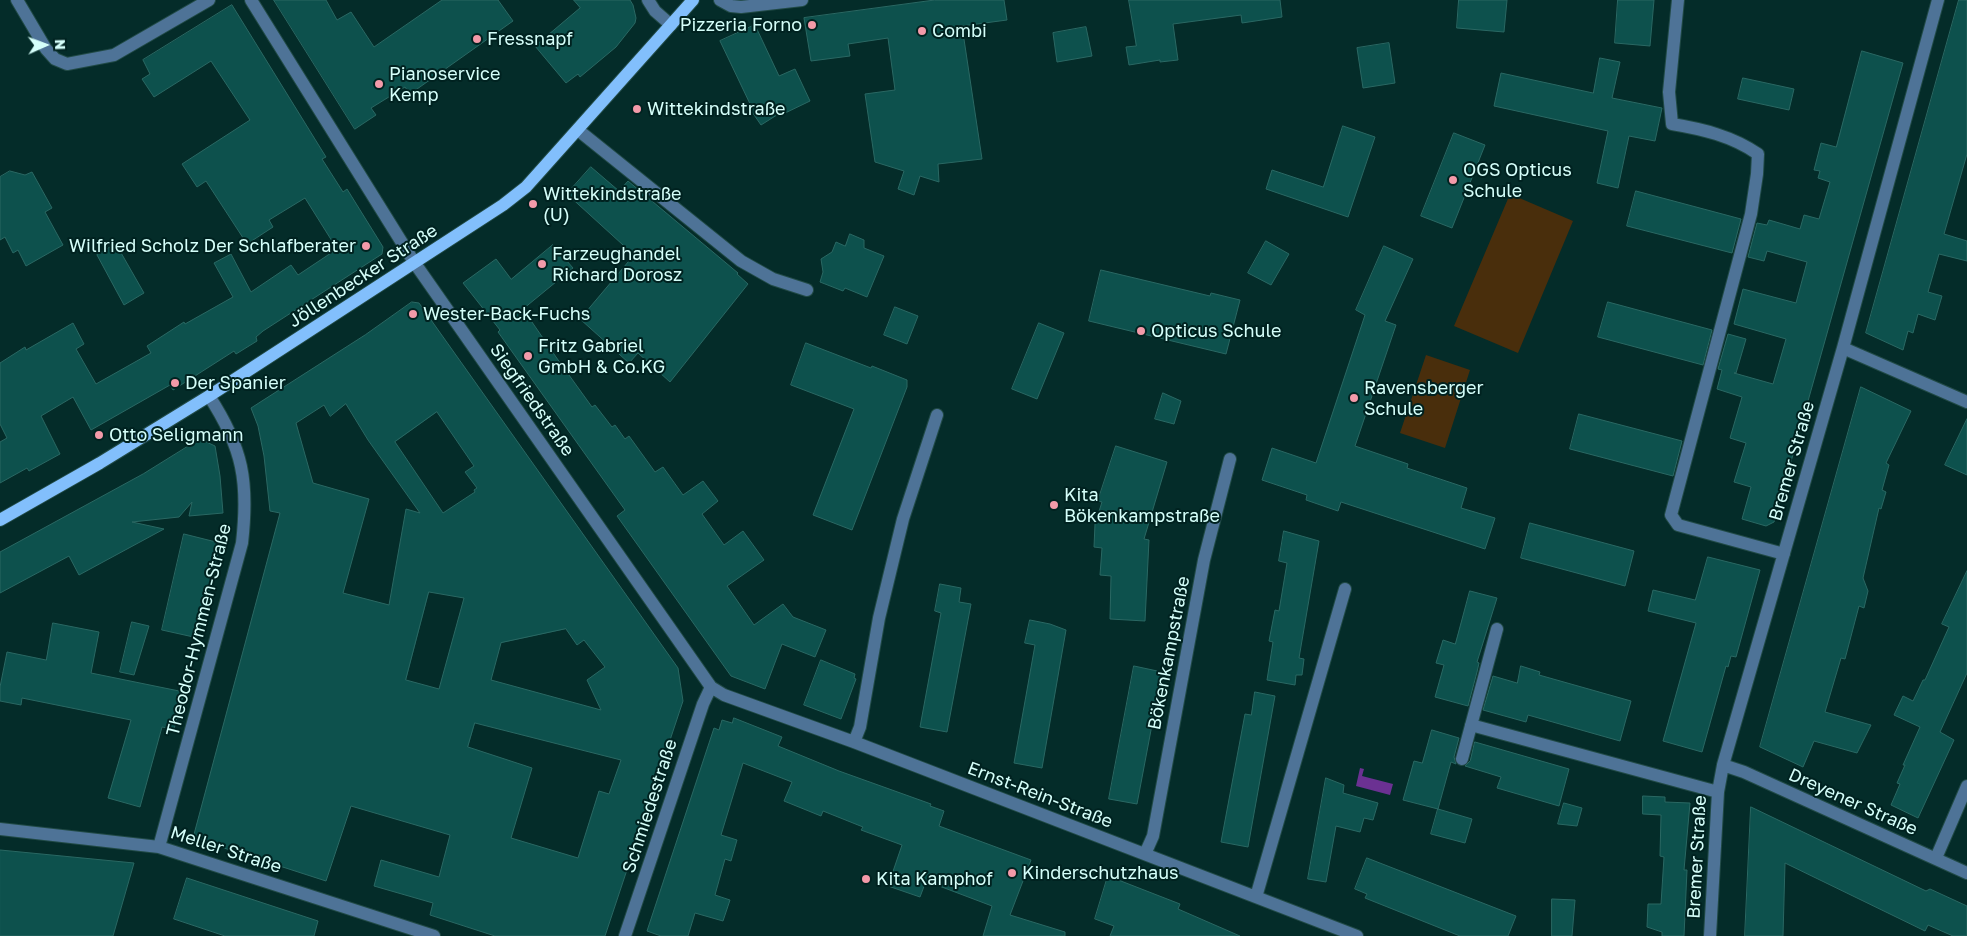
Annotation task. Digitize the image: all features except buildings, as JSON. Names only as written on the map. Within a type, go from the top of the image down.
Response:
[{"type":"main road","name":"Jöllenbecker Straße","points":[[0,520],[100,463],[209,396],[503,205],[526,186],[694,0]]},
{"type":"street","points":[[17,0],[46,49],[55,59],[67,64],[77,64],[114,55],[209,0]]},
{"type":"street","name":"Siegfriedstraße","points":[[251,0],[414,262],[711,687]]},
{"type":"street","points":[[648,0],[655,11],[671,24]]},
{"type":"street","points":[[720,0],[731,6],[741,7],[802,0]]},
{"type":"street","points":[[1678,0],[1669,92],[1672,124],[1697,128],[1742,143],[1758,154],[1751,214],[1671,515],[1678,525],[1784,554]]},
{"type":"street","name":"Bremer Straße","points":[[1710,936],[1718,792],[1723,765],[1843,348],[1938,0]]},
{"type":"street","points":[[578,130],[741,261],[773,279],[807,290]]},
{"type":"street","points":[[1843,348],[1967,402]]},
{"type":"street","name":"Theodor-Hymmen-Straße","points":[[159,846],[240,552],[245,518],[243,478],[237,446],[224,419],[209,396]]},
{"type":"street","points":[[854,742],[860,727],[879,618],[904,519],[937,415]]},
{"type":"street","name":"Bökenkampstraße","points":[[1145,854],[1153,836],[1204,560],[1215,511],[1230,459]]},
{"type":"street","points":[[1256,898],[1345,589]]},
{"type":"street","points":[[1462,759],[1497,629]]},
{"type":"street","name":"Ernst-Rein-Straße","points":[[711,687],[724,695],[854,742],[1357,936]]},
{"type":"street","name":"Schmiedestraße","points":[[625,936],[702,704],[711,687]]},
{"type":"street","points":[[1471,726],[1718,792]]},
{"type":"street","name":"Dreyener Straße","points":[[1723,765],[1744,772],[1967,873]]},
{"type":"street","points":[[1936,858],[1967,786]]},
{"type":"street","name":"Meller Straße","points":[[0,828],[159,846],[434,936]]},
{"type":"shaded area","points":[[1510,194],[1573,221],[1518,353],[1454,326]]},
{"type":"shaded area","points":[[1426,355],[1470,370],[1445,448],[1400,433]]},
{"type":"shaded area","points":[[1360,768],[1364,769],[1362,776],[1393,784],[1390,795],[1356,786]]},
{"type":"place","name":"Pizzeria Forno","points":[[812,25]]},
{"type":"place","name":"Combi","points":[[922,31]]},
{"type":"place","name":"Fressnapf","points":[[477,39]]},
{"type":"place","name":"Pianoservice Kemp","points":[[379,84]]},
{"type":"place","name":"Wittekindstraße","points":[[637,109]]},
{"type":"place","name":"OGS Opticus Schule","points":[[1453,180]]},
{"type":"place","name":"Wittekindstraße (U)","points":[[533,204]]},
{"type":"place","name":"Wilfried Scholz Der Schlafberater","points":[[366,246]]},
{"type":"place","name":"Farzeughandel Richard Dorosz","points":[[542,264]]},
{"type":"place","name":"Wester-Back-Fuchs","points":[[413,314]]},
{"type":"place","name":"Opticus Schule","points":[[1141,331]]},
{"type":"place","name":"Fritz Gabriel GmbH & Co.KG","points":[[528,356]]},
{"type":"place","name":"Der Spanier","points":[[175,383]]},
{"type":"place","name":"Ravensberger Schule","points":[[1354,398]]},
{"type":"place","name":"Otto Seligmann","points":[[99,435]]},
{"type":"place","name":"Kita Bökenkampstraße","points":[[1054,505]]},
{"type":"place","name":"Kinderschutzhaus","points":[[1012,873]]},
{"type":"place","name":"Kita Kamphof","points":[[866,879]]}]
